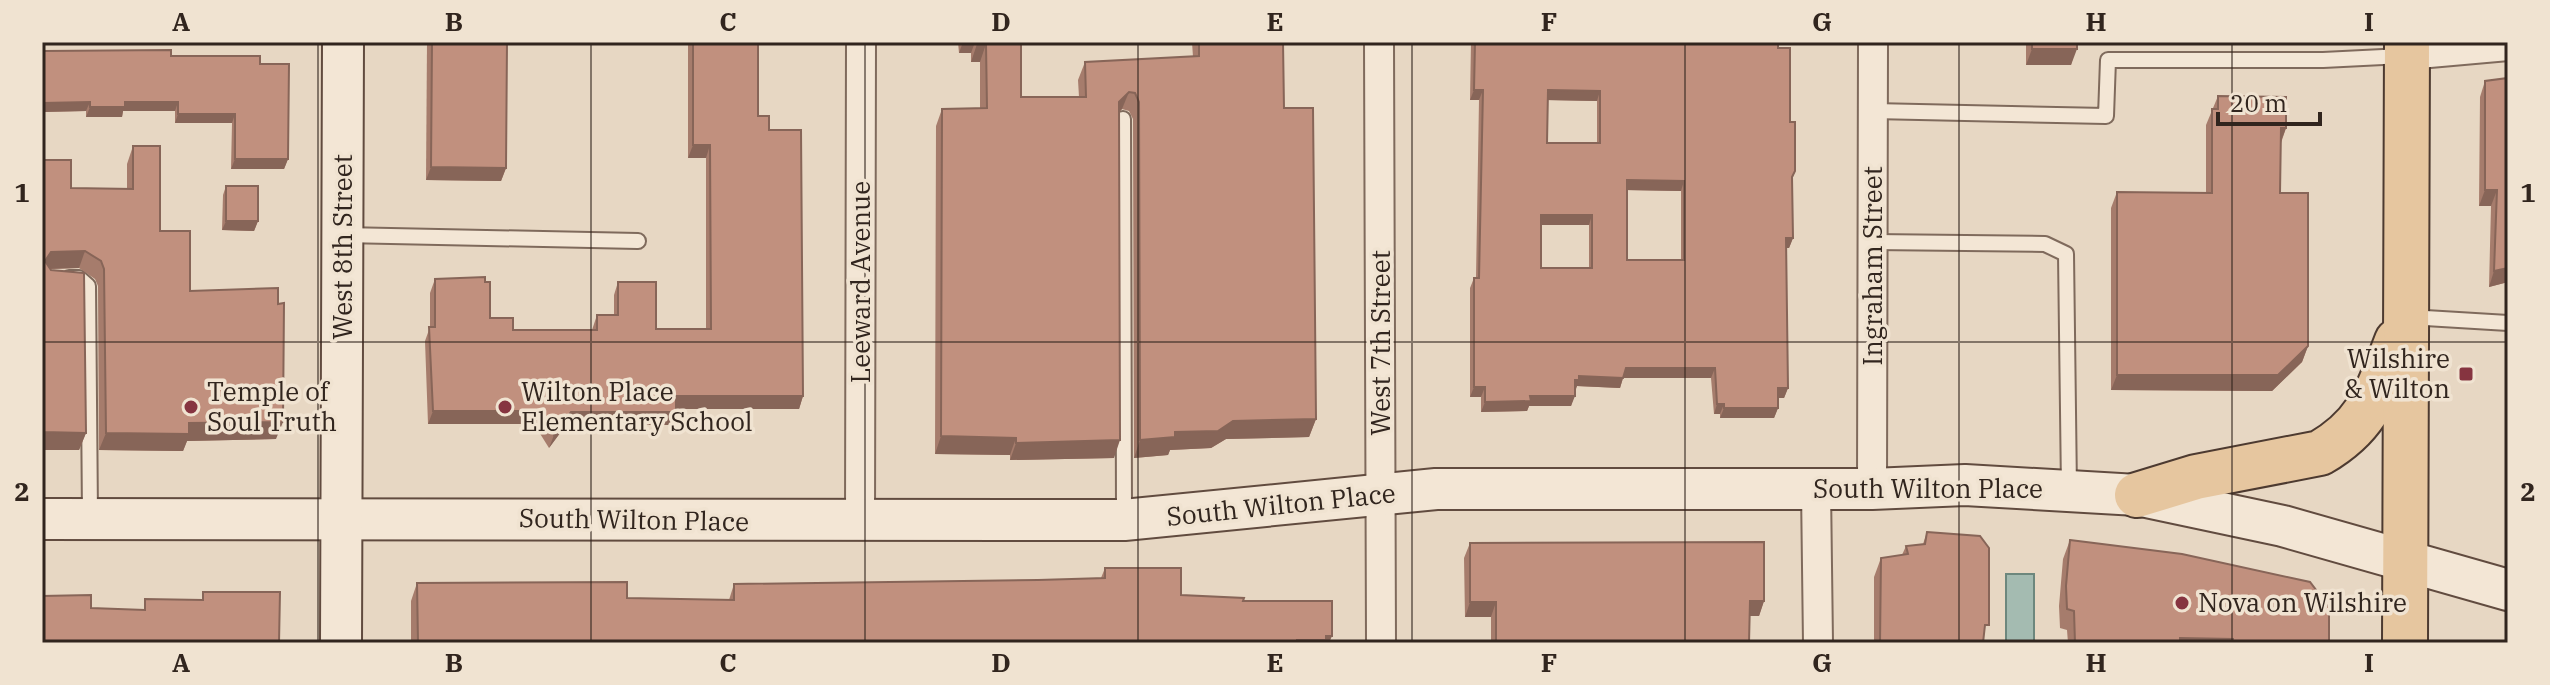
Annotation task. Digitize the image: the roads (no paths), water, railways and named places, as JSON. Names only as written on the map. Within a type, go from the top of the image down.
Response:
[{"type":"main road","name":"West 8th Street","points":[[341,643],[343,42]]},
{"type":"main road","points":[[2405,643],[2407,49]]},
{"type":"main road","points":[[2137,495],[2196,477],[2320,453],[2333,446],[2368,415],[2407,317]]},
{"type":"main road","name":"South Wilton Place","points":[[42,519],[1124,520],[1436,489],[1872,489],[1965,485],[2137,495],[2283,526],[2508,590]]},
{"type":"street","name":"Leeward Avenue","points":[[860,522],[861,42]]},
{"type":"street","name":"West 7th Street","points":[[1379,42],[1383,495],[1381,643]]},
{"type":"street","name":"Ingraham Street","points":[[1872,489],[1873,42]]},
{"type":"street","points":[[2407,49],[2508,46]]},
{"type":"street","points":[[1816,489],[1818,643]]},
{"type":"lane","points":[[1873,111],[2106,116],[2108,60],[2323,60],[2407,49]]},
{"type":"lane","points":[[1123,119],[1124,520]]},
{"type":"lane","points":[[343,235],[638,241]]},
{"type":"lane","points":[[1873,242],[2045,244],[2066,254],[2069,489]]},
{"type":"lane","points":[[49,278],[79,278],[88,286],[90,519]]},
{"type":"lane","points":[[2407,317],[2508,323]]},
{"type":"place","name":"Wilshire & Wilton","points":[[2466,374]]},
{"type":"place","name":"Temple of Soul Truth","points":[[191,407]]},
{"type":"place","name":"Wilton Place Elementary School","points":[[505,407]]},
{"type":"place","name":"Nova on Wilshire","points":[[2182,603]]}]
